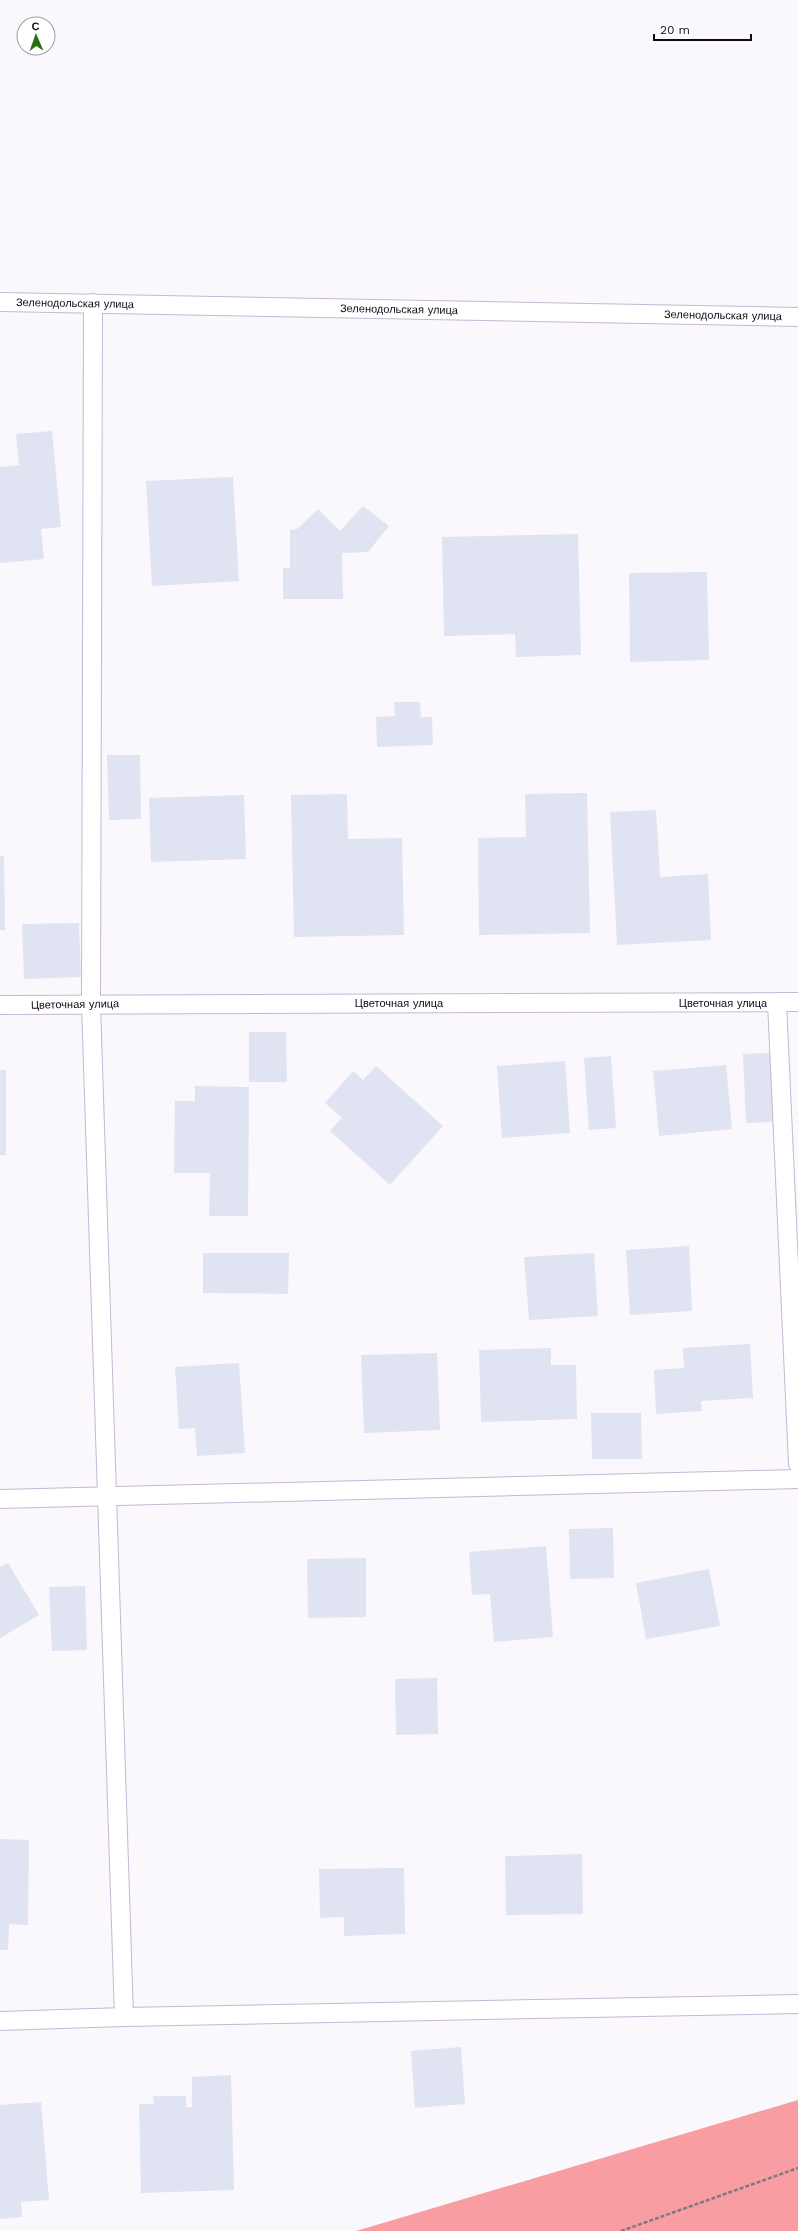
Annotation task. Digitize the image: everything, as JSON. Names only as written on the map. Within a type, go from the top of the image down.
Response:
[{"type":"lane","name":"Зеленодольская улица","points":[[0,302],[798,317]]},
{"type":"lane","points":[[93,303],[91,1004],[124,2016]]},
{"type":"lane","points":[[777,1002],[798,1464]]},
{"type":"lane","name":"Цветочная улица","points":[[0,1005],[798,1002]]},
{"type":"lane","points":[[0,1499],[798,1479]]},
{"type":"lane","points":[[0,2021],[124,2016],[798,2004]]},
{"type":"path","points":[[620,2231],[798,2168]]},
{"type":"shaded area","points":[[798,2100],[798,2231],[356,2231]]},
{"type":"building","points":[[52,431],[61,527],[41,529],[44,559],[0,563],[0,467],[19,465],[16,434]]},
{"type":"building","points":[[233,477],[239,581],[152,586],[146,481]]},
{"type":"building","points":[[363,506],[389,526],[368,552],[342,553],[343,599],[283,599],[283,568],[290,568],[290,530],[297,529],[318,509],[340,531]]},
{"type":"building","points":[[578,534],[581,655],[516,657],[515,634],[444,636],[442,537]]},
{"type":"building","points":[[707,572],[709,660],[630,662],[629,573]]},
{"type":"building","points":[[394,702],[420,702],[421,717],[432,717],[433,745],[377,747],[376,717],[395,716]]},
{"type":"building","points":[[107,755],[140,755],[141,819],[109,820]]},
{"type":"building","points":[[587,793],[590,933],[479,935],[478,838],[526,837],[525,794]]},
{"type":"building","points":[[347,794],[348,839],[402,838],[404,935],[294,937],[291,795]]},
{"type":"building","points":[[244,795],[246,859],[151,862],[149,798]]},
{"type":"building","points":[[656,810],[660,877],[708,874],[711,940],[617,945],[610,812]]},
{"type":"building","points":[[0,856],[4,856],[5,930],[0,930]]},
{"type":"building","points":[[79,923],[81,977],[24,979],[22,924]]},
{"type":"building","points":[[249,1032],[286,1032],[287,1082],[249,1082]]},
{"type":"building","points":[[770,1053],[773,1122],[746,1123],[743,1054]]},
{"type":"building","points":[[611,1056],[616,1128],[589,1130],[584,1058]]},
{"type":"building","points":[[565,1061],[570,1133],[502,1138],[497,1066]]},
{"type":"building","points":[[726,1065],[732,1129],[659,1136],[653,1071]]},
{"type":"building","points":[[376,1066],[443,1126],[390,1185],[330,1131],[342,1118],[325,1103],[353,1071],[363,1080]]},
{"type":"building","points":[[0,1070],[6,1070],[6,1155],[0,1155]]},
{"type":"building","points":[[195,1086],[249,1087],[248,1216],[209,1216],[210,1173],[174,1173],[175,1101],[195,1101]]},
{"type":"building","points":[[689,1246],[692,1311],[630,1315],[626,1250]]},
{"type":"building","points":[[203,1253],[289,1253],[288,1294],[203,1293]]},
{"type":"building","points":[[594,1253],[598,1316],[529,1320],[524,1257]]},
{"type":"building","points":[[750,1344],[753,1398],[701,1401],[702,1411],[656,1414],[654,1370],[684,1368],[683,1348]]},
{"type":"building","points":[[551,1348],[551,1365],[576,1365],[577,1419],[481,1422],[479,1350]]},
{"type":"building","points":[[437,1353],[440,1430],[364,1433],[361,1355]]},
{"type":"building","points":[[239,1363],[245,1453],[197,1456],[195,1428],[179,1429],[175,1367]]},
{"type":"building","points":[[591,1413],[641,1413],[642,1459],[592,1459]]},
{"type":"building","points":[[613,1528],[614,1578],[570,1579],[569,1529]]},
{"type":"building","points":[[546,1546],[553,1637],[494,1642],[490,1594],[472,1595],[469,1552]]},
{"type":"building","points":[[366,1558],[366,1617],[308,1618],[307,1559]]},
{"type":"building","points":[[8,1563],[39,1615],[0,1638],[0,1567]]},
{"type":"building","points":[[709,1569],[720,1626],[646,1639],[636,1583]]},
{"type":"building","points":[[85,1586],[87,1650],[52,1651],[49,1587]]},
{"type":"building","points":[[437,1678],[438,1734],[396,1735],[395,1679]]},
{"type":"building","points":[[0,1839],[29,1840],[28,1925],[9,1924],[8,1950],[0,1950]]},
{"type":"building","points":[[582,1854],[583,1914],[506,1915],[505,1856]]},
{"type":"building","points":[[404,1868],[405,1934],[344,1936],[344,1917],[320,1918],[319,1869]]},
{"type":"building","points":[[461,2047],[465,2104],[415,2108],[411,2051]]},
{"type":"building","points":[[231,2075],[234,2190],[141,2193],[139,2104],[154,2104],[153,2096],[186,2096],[186,2107],[192,2107],[192,2077]]},
{"type":"building","points":[[41,2102],[49,2200],[21,2202],[22,2217],[0,2219],[0,2105]]}]
